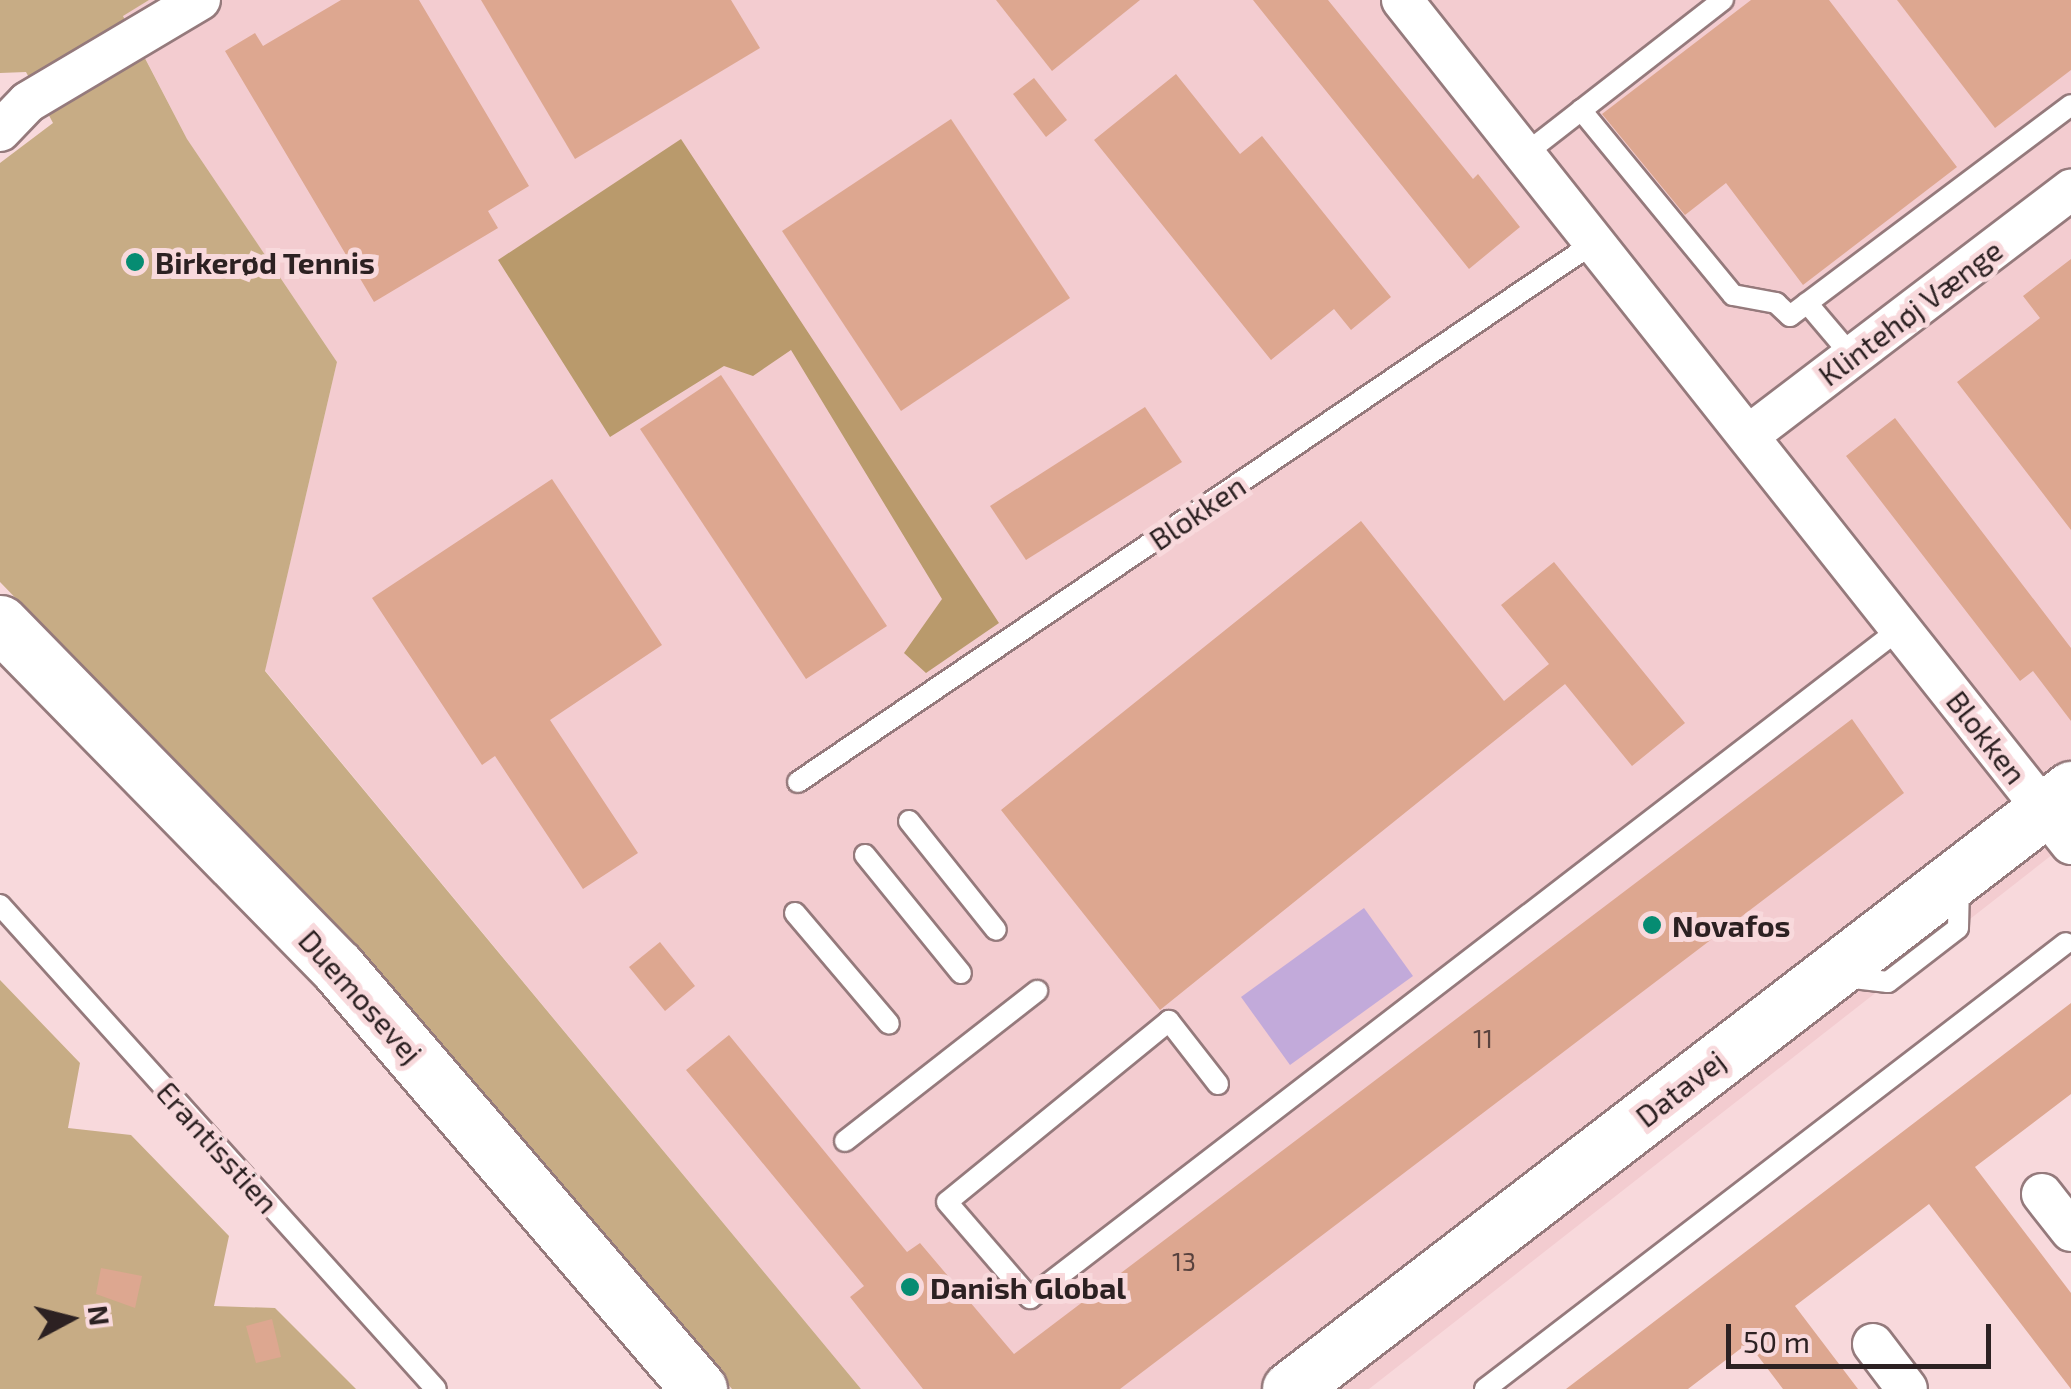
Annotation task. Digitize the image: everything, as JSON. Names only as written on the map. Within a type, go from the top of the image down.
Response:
[{"type":"street","points":[[0,130],[28,102],[200,0]]},
{"type":"street","name":"Blokken","points":[[1402,0],[1901,628],[2062,814]]},
{"type":"street","name":"Klintehøj Vænge","points":[[1749,435],[2071,190]]},
{"type":"street","name":"Duemosevej","points":[[0,623],[336,966],[699,1389]]},
{"type":"street","name":"Datavej","points":[[1290,1389],[1959,874],[2062,814]]},
{"type":"street","points":[[2042,1194],[2071,1232]]},
{"type":"street","points":[[1873,1344],[1907,1389]]},
{"type":"lane","points":[[1525,154],[1723,0]]},
{"type":"lane","points":[[1581,110],[1732,296],[1776,304],[1790,316],[2071,105]]},
{"type":"lane","name":"Blokken","points":[[798,782],[1595,242]]},
{"type":"lane","points":[[1807,303],[1852,356]]},
{"type":"lane","points":[[1218,1084],[1169,1021],[948,1202],[1030,1298],[1901,628]]},
{"type":"lane","points":[[909,821],[996,930]]},
{"type":"lane","points":[[865,856],[961,973]]},
{"type":"lane","name":"Erantisstien","points":[[0,905],[436,1389]]},
{"type":"lane","points":[[795,912],[890,1024]]},
{"type":"lane","points":[[1485,1389],[2066,943]]},
{"type":"lane","points":[[845,1141],[1037,991]]},
{"type":"shaded area","points":[[0,0],[149,0],[123,16],[187,139],[337,362],[265,671],[861,1389],[732,1389],[346,939],[0,582],[0,163],[53,123],[26,72],[0,73]]},
{"type":"shaded area","points":[[149,0],[2071,0],[2071,840],[1369,1389],[861,1389],[265,670],[337,362],[188,141],[123,15]]},
{"type":"shaded area","points":[[681,139],[999,623],[926,673],[904,653],[942,599],[791,350],[753,376],[724,366],[610,437],[498,260]]},
{"type":"shaded area","points":[[1364,908],[1413,976],[1290,1065],[1241,997]]},
{"type":"shaded area","points":[[0,980],[80,1063],[68,1128],[131,1135],[229,1236],[214,1306],[275,1308],[356,1389],[0,1389]]},
{"type":"building","points":[[341,0],[419,0],[529,186],[488,211],[498,228],[374,302],[225,51],[255,33],[263,46]]},
{"type":"building","points":[[481,0],[731,0],[760,48],[575,159]]},
{"type":"building","points":[[996,0],[1140,0],[1052,71]]},
{"type":"building","points":[[1253,0],[1328,0],[1473,179],[1478,174],[1520,227],[1469,269]]},
{"type":"building","points":[[1751,0],[1829,0],[1957,167],[1803,285],[1726,183],[1685,215],[1602,114]]},
{"type":"building","points":[[1897,0],[2071,0],[2071,70],[1995,128]]},
{"type":"building","points":[[1176,74],[1240,154],[1262,136],[1391,297],[1351,330],[1334,309],[1271,360],[1094,140]]},
{"type":"building","points":[[1034,78],[1067,120],[1046,137],[1013,94]]},
{"type":"building","points":[[951,119],[1070,298],[901,411],[782,231]]},
{"type":"building","points":[[2071,259],[2071,530],[1957,382],[2040,318],[2023,296]]},
{"type":"building","points":[[721,375],[887,626],[806,679],[640,429]]},
{"type":"building","points":[[1145,407],[1182,462],[1026,560],[990,506]]},
{"type":"building","points":[[1895,418],[2071,648],[2071,721],[2033,671],[2020,681],[1846,456]]},
{"type":"building","points":[[552,479],[662,645],[550,720],[638,853],[583,889],[495,756],[482,765],[372,598]]},
{"type":"building","points":[[1361,521],[1504,701],[1549,664],[1501,605],[1554,562],[1685,723],[1632,766],[1565,684],[1160,1010],[1001,810]]},
{"type":"building","points":[[1852,719],[1904,793],[1120,1389],[923,1389],[850,1297],[864,1286],[686,1070],[729,1035],[907,1252],[920,1243],[1014,1354]]},
{"type":"building","points":[[660,942],[695,986],[665,1011],[629,967]]},
{"type":"building","points":[[2071,1003],[2071,1094],[1975,1167],[2071,1293],[2071,1389],[1929,1204],[1795,1306],[1858,1389],[1783,1389],[1748,1343],[1688,1389],[1566,1389]]},
{"type":"building","points":[[101,1268],[142,1276],[135,1308],[96,1294]]},
{"type":"building","points":[[272,1319],[281,1357],[256,1363],[246,1326]]},
{"type":"place","name":"Birkerød Tennis","points":[[135,262]]},
{"type":"place","name":"Novafos","points":[[1652,925]]},
{"type":"place","name":"Danish Global","points":[[910,1287]]}]
